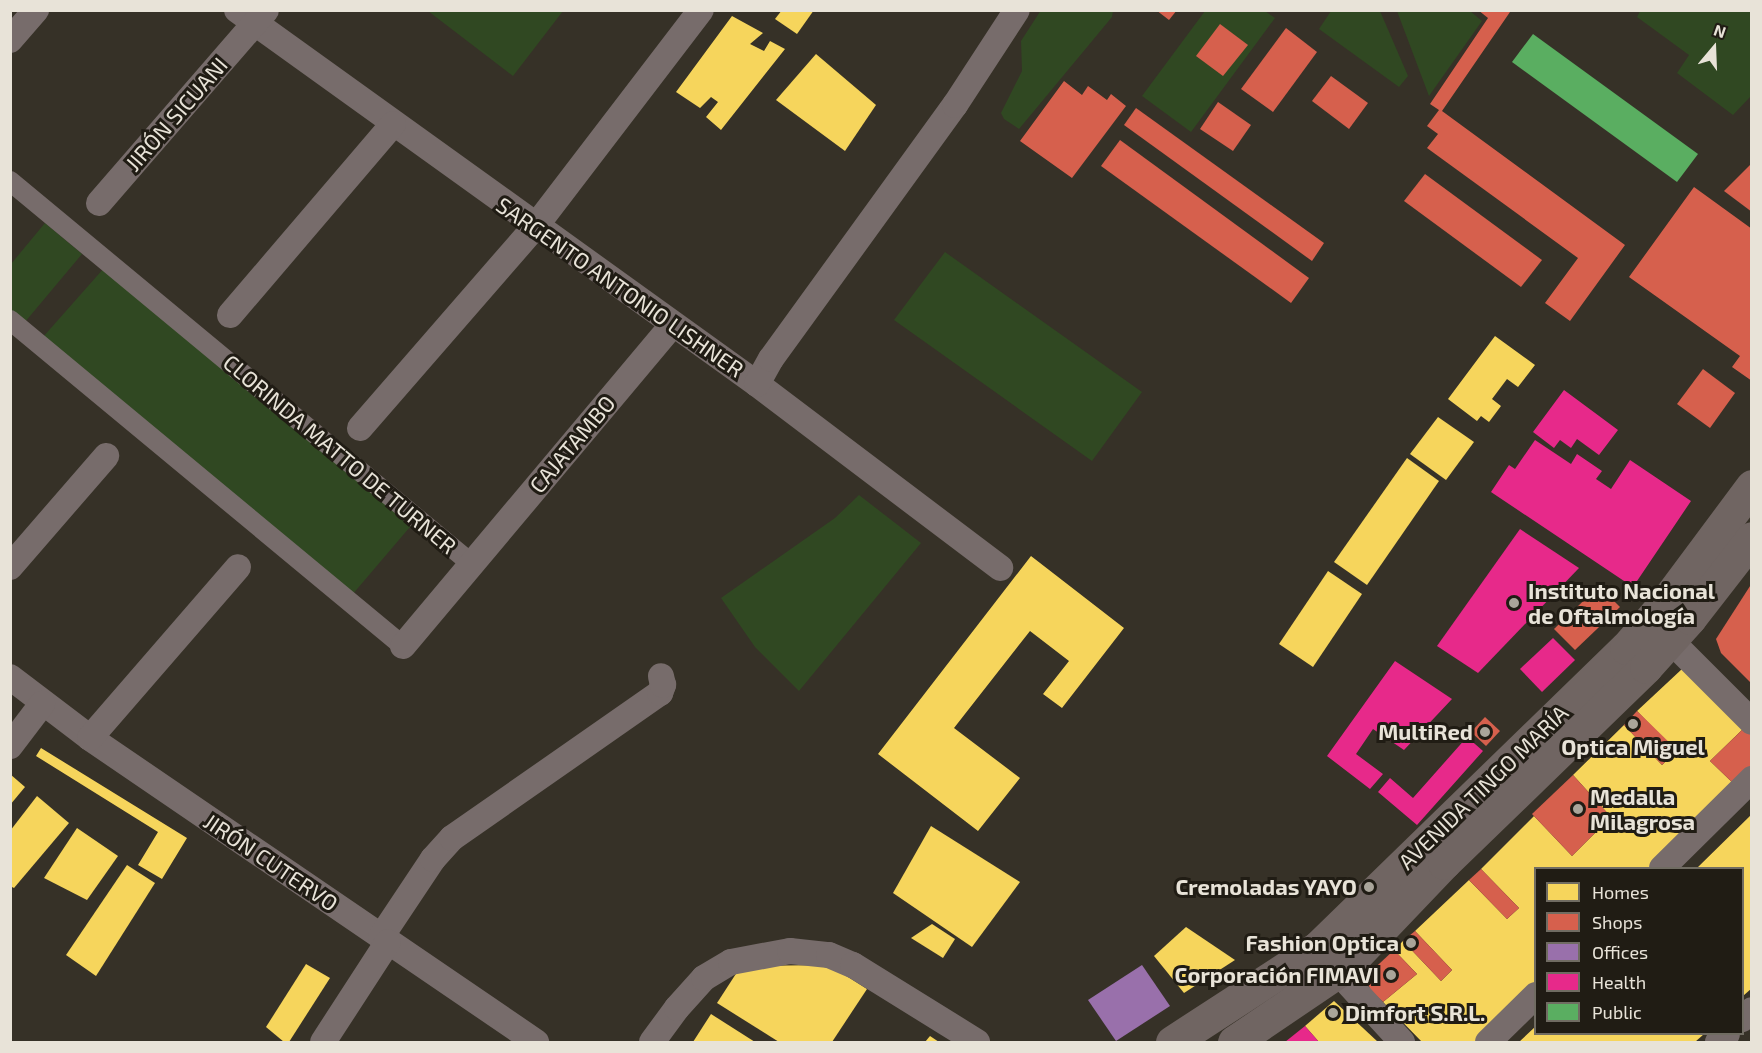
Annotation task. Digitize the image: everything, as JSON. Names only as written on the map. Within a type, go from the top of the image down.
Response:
[{"type":"main road","name":"AVENIDA TINGO MARÍA","points":[[1660,631],[1752,486]]},
{"type":"main road","name":"AVENIDA TINGO MARÍA","points":[[1236,1041],[1327,960],[1626,648],[1660,631],[1752,538]]},
{"type":"main road","name":"AVENIDA TINGO MARÍA","points":[[1172,1042],[1220,1010],[1327,960]]},
{"type":"main road","points":[[1220,1010],[1236,1041]]},
{"type":"street","points":[[10,40],[36,10]]},
{"type":"street","points":[[360,428],[535,227],[649,81],[701,10]]},
{"type":"street","points":[[757,384],[771,359],[955,105],[1017,10]]},
{"type":"street","name":"SARGENTO ANTONIO LISHNER","points":[[252,15],[393,124],[757,384],[1000,568]]},
{"type":"street","name":"JIRÓN SICUANI","points":[[99,203],[252,15]]},
{"type":"street","points":[[230,315],[393,124]]},
{"type":"street","name":"CLORINDA MATTO DE TURNER","points":[[10,181],[472,564],[403,646],[10,320]]},
{"type":"street","name":"CAJATAMBO","points":[[472,564],[673,324]]},
{"type":"street","points":[[10,567],[106,456]]},
{"type":"street","points":[[90,738],[238,567]]},
{"type":"street","points":[[1660,631],[1752,722]]},
{"type":"street","points":[[323,1042],[433,859],[452,838],[660,693],[663,685],[661,676]]},
{"type":"street","name":"JIRÓN CUTERVO","points":[[10,677],[42,704],[90,738],[536,1042]]},
{"type":"street","points":[[10,746],[42,704]]},
{"type":"street","points":[[1663,867],[1752,779]]},
{"type":"street","points":[[652,1042],[677,1008],[704,978],[731,962],[790,951],[829,955],[854,965],[977,1042]]},
{"type":"street","points":[[1327,960],[1402,1042]]},
{"type":"street","points":[[1488,1042],[1534,997]]},
{"type":"green space","points":[[1041,10],[1113,11],[1112,17],[1019,129],[1004,119],[1001,113],[1022,71],[1021,41]]},
{"type":"green space","points":[[428,11],[563,11],[513,76]]},
{"type":"green space","points":[[1205,11],[1265,11],[1275,18],[1191,132],[1142,96]]},
{"type":"green space","points":[[1331,11],[1380,11],[1408,76],[1399,87],[1319,29]]},
{"type":"green space","points":[[1397,11],[1470,11],[1482,21],[1429,96]]},
{"type":"green space","points":[[1640,11],[1751,11],[1751,96],[1733,115],[1677,73],[1689,55],[1637,17]]},
{"type":"green space","points":[[45,223],[82,254],[25,322],[11,310],[11,264]]},
{"type":"green space","points":[[945,252],[1142,392],[1092,461],[894,320]]},
{"type":"green space","points":[[112,259],[421,514],[352,595],[43,337]]},
{"type":"green space","points":[[859,495],[921,543],[799,691],[755,647],[721,598],[835,518]]},
{"type":"building: Homes","points":[[782,10],[814,10],[797,34],[775,19]]},
{"type":"building: Homes","points":[[732,16],[763,33],[750,44],[764,51],[770,41],[785,49],[721,130],[706,117],[718,102],[711,97],[700,108],[676,92]]},
{"type":"building: Homes","points":[[816,54],[876,105],[845,151],[776,100]]},
{"type":"building: Homes","points":[[1495,336],[1535,365],[1518,387],[1507,379],[1492,399],[1501,406],[1489,422],[1481,416],[1477,421],[1448,399]]},
{"type":"building: Homes","points":[[1438,417],[1474,442],[1446,480],[1410,454]]},
{"type":"building: Homes","points":[[1407,458],[1439,481],[1367,585],[1334,562]]},
{"type":"building: Homes","points":[[1031,556],[1124,628],[1062,708],[1043,694],[1069,661],[1030,631],[954,728],[1020,778],[978,831],[878,754]]},
{"type":"building: Homes","points":[[1328,571],[1362,594],[1313,667],[1279,644]]},
{"type":"building: Homes","points":[[1682,669],[1744,728],[1710,761],[1736,786],[1656,867],[1534,867],[1534,983],[1480,1042],[1422,1042],[1383,1002],[1417,974],[1394,950],[1403,941],[1441,981],[1452,970],[1415,931],[1469,880],[1507,919],[1519,908],[1481,869],[1534,816],[1572,856],[1611,817],[1573,775],[1624,725],[1662,765],[1676,751],[1637,711]]},
{"type":"building: Homes","points":[[41,748],[187,838],[162,879],[138,865],[158,832],[36,756]]},
{"type":"building: Homes","points":[[10,774],[25,787],[10,805]]},
{"type":"building: Homes","points":[[37,796],[69,823],[14,888],[10,886],[10,831]]},
{"type":"building: Homes","points":[[1752,814],[1752,988],[1744,995],[1744,867],[1698,867]]},
{"type":"building: Homes","points":[[931,826],[1020,882],[972,947],[893,893]]},
{"type":"building: Homes","points":[[77,828],[118,856],[87,900],[44,878]]},
{"type":"building: Homes","points":[[127,865],[155,883],[96,976],[66,955]]},
{"type":"building: Homes","points":[[932,924],[955,939],[943,958],[911,938]]},
{"type":"building: Homes","points":[[1186,927],[1235,960],[1184,993],[1154,956]]},
{"type":"building: Homes","points":[[306,964],[330,978],[289,1042],[284,1042],[266,1027]]},
{"type":"building: Homes","points":[[829,965],[867,989],[832,1042],[779,1042],[717,1003],[741,966]]},
{"type":"building: Homes","name":"Dimfort S.R.L.","points":[[1334,1001],[1378,1042],[1319,1042],[1305,1026]]},
{"type":"building: Homes","points":[[711,1014],[755,1042],[693,1042]]},
{"type":"building: Homes","points":[[1534,1028],[1534,1035],[1703,1035],[1695,1042],[1519,1042]]},
{"type":"building: Homes","points":[[930,1036],[939,1042],[925,1042]]},
{"type":"building: Shops","points":[[1156,10],[1177,10],[1169,20]]},
{"type":"building: Shops","points":[[1478,10],[1510,12],[1442,111],[1625,245],[1570,321],[1545,303],[1578,258],[1427,148],[1438,134],[1427,126],[1439,110],[1430,104],[1488,18]]},
{"type":"building: Shops","points":[[1220,24],[1248,45],[1223,76],[1196,56]]},
{"type":"building: Shops","points":[[1286,28],[1317,52],[1273,112],[1241,89]]},
{"type":"building: Shops","points":[[1331,76],[1368,103],[1349,129],[1312,101]]},
{"type":"building: Shops","points":[[1064,81],[1082,95],[1088,86],[1107,100],[1111,94],[1126,106],[1072,178],[1020,141]]},
{"type":"building: Shops","points":[[1218,102],[1251,125],[1233,151],[1200,129]]},
{"type":"building: Shops","points":[[1136,108],[1324,243],[1312,261],[1124,125]]},
{"type":"building: Shops","points":[[1120,140],[1309,278],[1291,303],[1101,166]]},
{"type":"building: Shops","points":[[1752,163],[1752,212],[1724,191]]},
{"type":"building: Shops","points":[[1425,174],[1542,260],[1521,287],[1404,201]]},
{"type":"building: Shops","points":[[1694,187],[1752,229],[1752,381],[1732,367],[1740,356],[1629,277]]},
{"type":"building: Shops","points":[[1703,369],[1735,393],[1710,428],[1677,404]]},
{"type":"building: Shops","points":[[1752,583],[1752,684],[1721,653],[1716,639]]},
{"type":"building: Shops","points":[[1599,586],[1620,607],[1575,650],[1554,629]]},
{"type":"building: Shops","points":[[1637,711],[1677,750],[1662,765],[1624,725]]},
{"type":"building: Shops","name":"MultiRed","points":[[1485,717],[1500,731],[1486,746],[1471,732]]},
{"type":"building: Shops","points":[[1744,728],[1752,736],[1752,771],[1736,786],[1710,761]]},
{"type":"building: Shops","name":"Medalla Milagrosa","points":[[1573,775],[1611,817],[1572,856],[1532,814]]},
{"type":"building: Shops","points":[[1481,869],[1519,908],[1507,919],[1469,880]]},
{"type":"building: Shops","points":[[1415,931],[1452,970],[1441,981],[1403,941]]},
{"type":"building: Shops","name":"Corporación FIMAVI","points":[[1394,950],[1417,974],[1383,1002],[1371,991],[1365,977]]},
{"type":"building: Offices","points":[[1142,965],[1170,1006],[1116,1041],[1088,1000]]},
{"type":"building: Health","points":[[1564,390],[1618,430],[1599,455],[1577,439],[1571,448],[1560,440],[1554,448],[1533,432]]},
{"type":"building: Health","points":[[1535,440],[1571,464],[1577,454],[1602,471],[1596,479],[1611,489],[1630,460],[1691,501],[1633,587],[1491,492],[1509,465],[1515,469]]},
{"type":"building: Health","points":[[1520,529],[1579,568],[1478,673],[1437,646]]},
{"type":"building: Health","points":[[1553,638],[1575,660],[1542,692],[1520,669]]},
{"type":"building: Health","points":[[1395,661],[1452,699],[1404,750],[1373,729],[1356,754],[1383,774],[1370,789],[1327,756]]},
{"type":"building: Health","points":[[1467,737],[1483,751],[1417,825],[1378,792],[1390,778],[1413,798]]},
{"type":"building: Health","points":[[1305,1026],[1319,1042],[1285,1042]]},
{"type":"building: Public","points":[[1533,34],[1698,154],[1677,182],[1512,62]]},
{"type":"place","name":"Instituto Nacional de Oftalmología","points":[[1514,603]]},
{"type":"place","name":"Optica Miguel","points":[[1633,724]]},
{"type":"place","name":"MultiRed","points":[[1485,732]]},
{"type":"place","name":"Medalla Milagrosa","points":[[1578,809]]},
{"type":"place","name":"Cremoladas YAYO","points":[[1369,887]]},
{"type":"place","name":"Fashion Optica","points":[[1411,943]]},
{"type":"place","name":"Corporación FIMAVI","points":[[1391,975]]},
{"type":"place","name":"Dimfort S.R.L.","points":[[1333,1013]]}]
